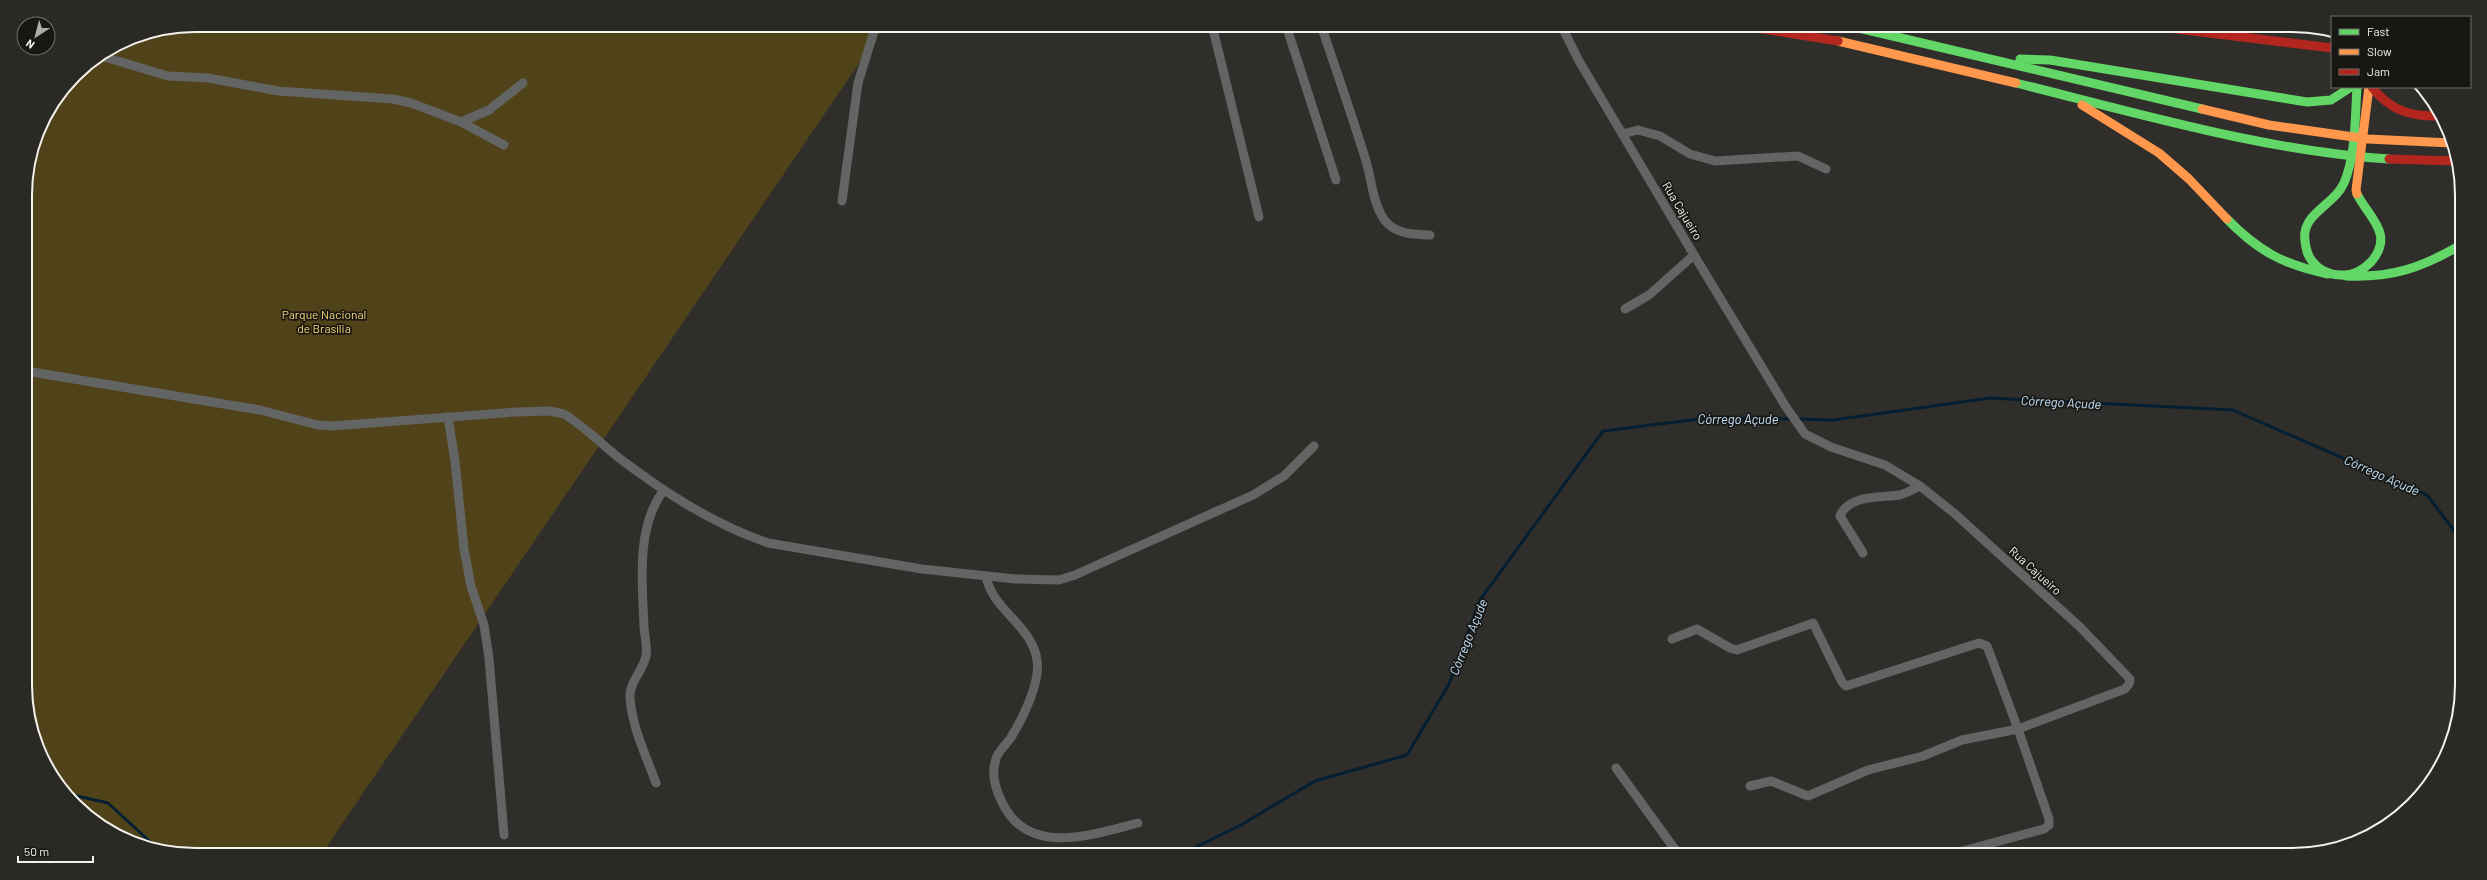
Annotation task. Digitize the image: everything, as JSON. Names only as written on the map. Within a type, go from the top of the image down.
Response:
[{"type":"main road","points":[[1784,32],[1872,48],[2067,98],[2267,143],[2314,151],[2372,158],[2451,161]]},
{"type":"main road","points":[[1877,32],[2269,125],[2368,139],[2446,143]]},
{"type":"main road","points":[[2201,32],[2331,48]]},
{"type":"main road","points":[[1987,57],[2050,60],[2307,102],[2327,103],[2340,97],[2350,88]]},
{"type":"main road","points":[[2328,274],[2312,262],[2304,242],[2304,233],[2312,215],[2336,197],[2346,173],[2354,122],[2357,88]]},
{"type":"main road","points":[[2346,276],[2364,268],[2377,251],[2380,242],[2378,224],[2357,196],[2356,175],[2371,88]]},
{"type":"main road","points":[[2372,88],[2386,104],[2402,113],[2412,116],[2434,116]]},
{"type":"main road","points":[[2067,98],[2126,130],[2169,161],[2232,226],[2262,250],[2288,266],[2328,274],[2375,278],[2405,273],[2439,258],[2455,249]]},
{"type":"street","points":[[842,201],[858,83],[874,32]]},
{"type":"street","points":[[1214,32],[1259,217]]},
{"type":"street","points":[[1288,32],[1336,180]]},
{"type":"street","points":[[1323,32],[1366,162],[1378,207],[1386,222],[1395,230],[1406,234],[1430,235]]},
{"type":"street","name":"Rua Cajueiro","points":[[1564,32],[1579,61],[1694,255],[1786,408],[1806,434],[1831,447],[1885,465],[1920,486],[1954,513],[2080,627],[2130,679],[2130,684],[2125,689],[2018,729]]},
{"type":"street","points":[[108,58],[168,76],[208,78],[278,90],[393,99],[411,103],[461,122],[504,145]]},
{"type":"street","points":[[461,122],[489,110],[523,83]]},
{"type":"street","points":[[1622,134],[1638,130],[1660,136],[1690,154],[1715,161],[1798,156],[1826,169]]},
{"type":"street","points":[[1625,309],[1649,295],[1694,255]]},
{"type":"street","points":[[32,372],[276,413],[318,425],[332,426],[516,412],[550,411],[564,414],[664,490],[716,521],[768,543],[922,568],[1042,581],[1075,575],[1253,495],[1284,476],[1314,446]]},
{"type":"street","points":[[448,417],[455,462],[464,549],[471,586],[484,625],[489,658],[504,835]]},
{"type":"street","points":[[1863,553],[1840,516],[1842,510],[1855,501],[1902,494],[1920,486]]},
{"type":"street","points":[[656,783],[637,731],[630,698],[630,690],[646,655],[643,591],[644,552],[649,515],[664,490]]},
{"type":"street","points":[[986,576],[988,587],[997,602],[1028,637],[1037,660],[1032,696],[1020,721],[998,755],[993,773],[1004,806],[1014,821],[1026,831],[1068,839],[1138,823]]},
{"type":"street","points":[[1672,639],[1697,629],[1730,648],[1737,650],[1813,623],[1842,682],[1846,686],[1984,643],[2018,729],[2049,819],[2048,825],[2044,829],[1974,848]]},
{"type":"street","points":[[1750,786],[1771,781],[1808,796],[1868,770],[1923,756],[1962,740],[2018,729]]},
{"type":"street","points":[[1616,768],[1674,848]]},
{"type":"green space","name":"Parque Nacional de Brasília","points":[[185,32],[880,32],[326,848],[185,848],[163,845],[133,836],[114,826],[88,808],[72,792],[54,766],[44,747],[35,717],[32,695],[32,185],[35,163],[44,133],[66,96],[88,72],[114,54],[133,44],[163,35]]},
{"type":"waterway","name":"Córrego Açude","points":[[1798,419],[1833,420],[1990,398],[2233,410],[2427,495],[2455,532]]},
{"type":"waterway","name":"Córrego Açude","points":[[1194,848],[1241,825],[1315,781],[1407,755],[1449,684],[1480,600],[1603,431],[1707,418],[1792,419]]},
{"type":"waterway","name":"Córrego Açude","points":[[76,796],[108,803],[149,841]]},
{"type":"traffic: fast","points":[[1876,32],[2202,109]]},
{"type":"traffic: fast","points":[[2020,59],[2050,60],[2307,102],[2331,100],[2349,88]]},
{"type":"traffic: fast","points":[[2016,83],[2154,118],[2248,139],[2342,155],[2389,159]]},
{"type":"traffic: fast","points":[[2357,88],[2353,148],[2348,172],[2339,191],[2313,216],[2305,231],[2305,244],[2309,256],[2318,267],[2329,273],[2349,275],[2357,272],[2371,262],[2378,252],[2381,243],[2378,226],[2357,194]]},
{"type":"traffic: fast","points":[[2227,219],[2250,240],[2273,255],[2298,266],[2328,274]]},
{"type":"traffic: fast","points":[[2346,276],[2378,275],[2406,270],[2433,260],[2455,248]]},
{"type":"traffic: slow","points":[[1838,41],[2016,83]]},
{"type":"traffic: slow","points":[[2357,194],[2356,190],[2369,88]]},
{"type":"traffic: slow","points":[[2082,105],[2159,153],[2189,179],[2227,219]]},
{"type":"traffic: slow","points":[[2202,109],[2269,125],[2368,139],[2446,143]]},
{"type":"traffic: jam","points":[[1782,32],[1838,41]]},
{"type":"traffic: jam","points":[[2201,32],[2331,48]]},
{"type":"traffic: jam","points":[[2373,88],[2386,102],[2402,111],[2411,114],[2434,116]]},
{"type":"traffic: jam","points":[[2389,159],[2451,161]]}]
